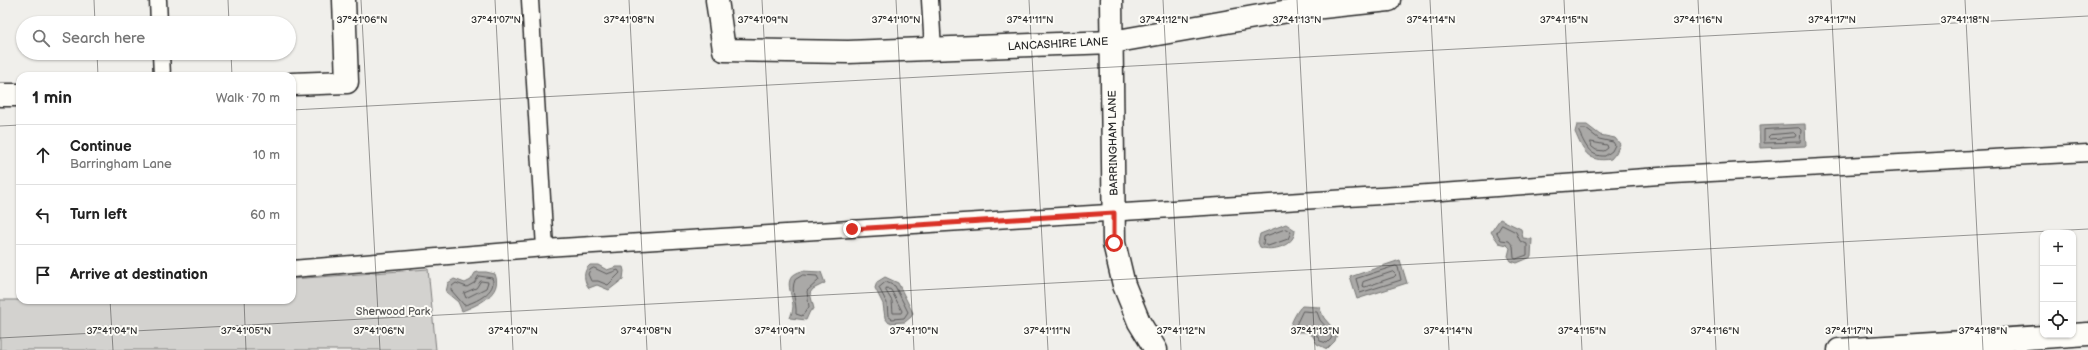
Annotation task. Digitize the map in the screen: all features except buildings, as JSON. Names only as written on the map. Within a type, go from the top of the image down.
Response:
[{"type":"street","points":[[296,84],[348,82],[344,0]]},
{"type":"street","name":"LANCASHIRE LANE","points":[[717,0],[724,50],[848,52],[1112,42],[1294,10],[1389,0]]},
{"type":"street","name":"BARRINGHAM LANE","points":[[1110,0],[1112,42],[1114,243],[1124,285],[1139,322],[1156,350]]},
{"type":"street","points":[[0,95],[16,95]]},
{"type":"street","points":[[1839,350],[2088,334]]},
{"type":"lane","points":[[158,0],[159,16]]},
{"type":"lane","points":[[530,0],[545,248]]},
{"type":"lane","points":[[930,0],[933,49]]},
{"type":"lane","points":[[161,60],[162,72]]},
{"type":"lane","points":[[296,269],[545,248],[1428,193],[1673,175],[2088,153]]},
{"type":"green space","name":"Sherwood Park","points":[[428,269],[436,350],[0,350],[0,300],[16,300],[16,304],[296,304],[296,279]]},
{"type":"water","points":[[1805,124],[1806,146],[1760,148],[1759,126]]},
{"type":"water","points":[[1577,125],[1587,125],[1600,135],[1615,138],[1620,144],[1616,153],[1611,159],[1596,159],[1587,154],[1575,132]]},
{"type":"water","points":[[1500,219],[1521,229],[1523,238],[1532,239],[1531,257],[1517,263],[1511,261],[1508,256],[1510,248],[1507,245],[1499,243],[1491,232]]},
{"type":"water","points":[[1286,224],[1295,230],[1294,236],[1287,244],[1271,249],[1260,247],[1258,242],[1260,234]]},
{"type":"water","points":[[1400,260],[1407,283],[1357,299],[1350,277]]},
{"type":"water","points":[[590,265],[598,265],[607,270],[616,267],[623,267],[623,279],[609,290],[597,285],[589,288],[586,283],[585,273],[587,267]]},
{"type":"water","points":[[802,271],[821,272],[825,283],[813,289],[810,293],[814,309],[810,311],[806,320],[790,318],[793,306],[789,285],[790,281],[792,277]]},
{"type":"water","points":[[475,273],[495,274],[497,281],[495,287],[488,298],[475,306],[462,311],[458,302],[446,292],[448,283],[454,279],[465,283],[471,280]]},
{"type":"water","points":[[885,277],[898,283],[913,313],[905,322],[889,323],[885,318],[883,304],[875,288],[877,282]]},
{"type":"water","points":[[1302,306],[1319,307],[1324,318],[1337,333],[1335,341],[1327,349],[1317,344],[1313,336],[1307,332],[1292,332],[1290,328],[1292,322]]},
{"type":"route","points":[[852,229],[1114,213],[1114,243]]}]
